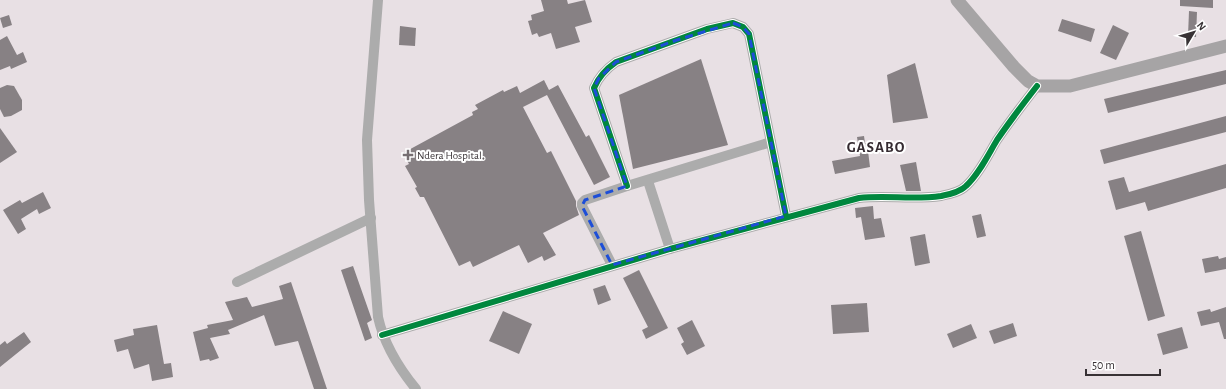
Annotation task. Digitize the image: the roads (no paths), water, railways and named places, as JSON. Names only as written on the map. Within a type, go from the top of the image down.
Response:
[{"type":"main road","points":[[956,0],[1014,67],[1028,81],[1037,86],[1070,86],[1226,46]]},
{"type":"street","points":[[378,0],[367,140],[378,316],[382,335],[387,347],[416,389]]},
{"type":"street","points":[[627,186],[594,88],[599,78],[616,62],[707,30],[733,23],[743,27],[748,34],[786,216]]},
{"type":"street","points":[[382,335],[612,265],[786,216],[859,198],[878,196],[898,198],[941,196],[956,192],[966,186],[1037,86]]},
{"type":"street","points":[[612,265],[582,206],[582,203],[627,186],[648,181],[771,142]]},
{"type":"street","points":[[648,181],[670,248]]},
{"type":"street","points":[[237,282],[371,218]]},
{"type":"place","name":"Ndera Hospital.","points":[[408,155]]},
{"type":"district","name":"GASABO","points":[[876,147]]}]
